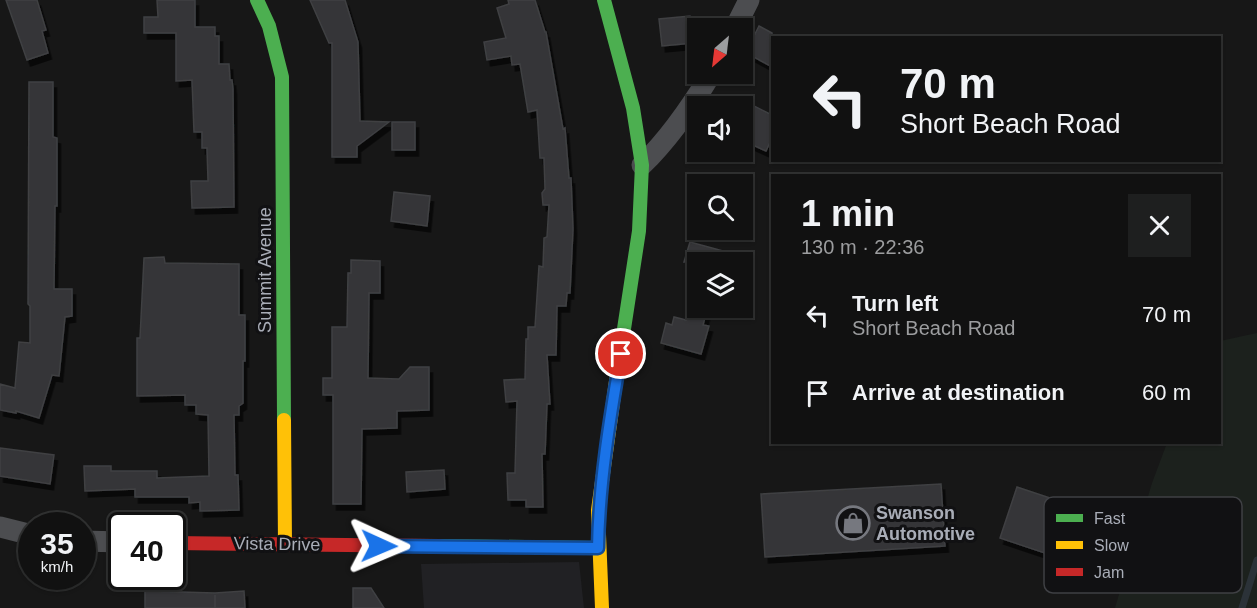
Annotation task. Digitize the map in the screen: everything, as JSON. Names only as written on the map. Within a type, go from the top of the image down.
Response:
[{"type":"street","name":"Summit Avenue","points":[[257,0],[269,26],[282,77],[285,544]]},
{"type":"street","points":[[602,608],[598,510],[639,231],[642,165],[633,108],[611,22],[603,0]]},
{"type":"street","points":[[740,18],[749,0]]},
{"type":"street","points":[[642,165],[664,144],[705,84]]},
{"type":"street","points":[[0,527],[18,532]]},
{"type":"street","name":"Vista Drive","points":[[186,543],[598,548]]},
{"type":"shaded area","points":[[1257,333],[1257,608],[1115,608],[1119,593],[1242,593],[1242,497],[1148,497],[1167,444],[1221,444],[1221,341]]},
{"type":"shaded area","points":[[579,562],[584,608],[424,608],[421,564]]},
{"type":"building","points":[[6,0],[37,0],[46,30],[42,31],[48,53],[27,60]]},
{"type":"building","points":[[157,0],[195,0],[195,27],[215,27],[215,36],[219,36],[219,64],[229,64],[233,89],[234,207],[192,208],[191,181],[208,181],[207,148],[202,148],[202,132],[194,132],[192,80],[176,81],[176,33],[144,33],[144,17],[158,17]]},
{"type":"building","points":[[310,0],[345,0],[358,42],[360,121],[389,122],[357,146],[357,157],[332,157],[332,43],[329,43]]},
{"type":"building","points":[[508,0],[535,0],[546,32],[563,129],[565,128],[569,178],[571,178],[573,229],[570,293],[567,293],[566,306],[557,306],[556,355],[547,355],[550,404],[547,404],[545,454],[542,454],[543,507],[526,507],[526,500],[508,500],[507,473],[515,473],[517,401],[506,402],[504,380],[525,379],[526,339],[528,339],[528,327],[535,327],[539,266],[543,267],[549,205],[543,205],[544,158],[540,158],[537,110],[528,112],[520,64],[512,65],[511,56],[487,60],[484,42],[506,38],[497,8],[509,4]]},
{"type":"building","points":[[690,16],[687,18],[687,44],[662,46],[659,19]]},
{"type":"building","points":[[759,26],[772,33],[771,66],[753,57],[753,38]]},
{"type":"building","points":[[29,82],[53,82],[53,137],[57,138],[54,289],[72,289],[72,316],[65,317],[59,376],[52,375],[39,418],[16,411],[16,413],[0,410],[0,384],[15,388],[19,342],[30,343],[30,306],[28,304]]},
{"type":"building","points":[[753,106],[771,114],[771,140],[766,151],[753,145]]},
{"type":"building","points":[[392,122],[415,122],[415,150],[392,150]]},
{"type":"building","points":[[394,192],[430,196],[427,226],[391,221]]},
{"type":"building","points":[[690,242],[727,252],[687,252]]},
{"type":"building","points":[[164,257],[165,263],[239,264],[239,315],[245,315],[245,361],[243,361],[243,403],[239,406],[239,415],[234,415],[235,475],[238,475],[239,510],[200,511],[200,502],[189,503],[189,497],[135,497],[135,489],[85,491],[84,466],[111,466],[111,471],[157,471],[157,478],[209,476],[208,415],[196,414],[196,405],[185,405],[185,395],[137,396],[137,338],[140,338],[144,258]]},
{"type":"building","points":[[351,260],[380,261],[380,293],[369,293],[368,378],[399,379],[410,367],[429,367],[429,410],[397,411],[397,428],[362,429],[361,504],[333,504],[333,395],[323,395],[323,378],[332,378],[332,327],[347,327],[348,273],[351,273]]},
{"type":"building","points":[[687,316],[705,318],[703,325],[709,326],[701,354],[661,343],[666,323],[672,325],[674,317],[686,320]]},
{"type":"building","points":[[0,448],[54,455],[50,484],[0,476]]},
{"type":"building","points":[[444,470],[445,489],[407,492],[406,472]]},
{"type":"building","name":"Swanson Automotive","points":[[941,484],[945,546],[765,557],[761,494]]},
{"type":"building","points":[[1017,487],[1047,497],[1044,497],[1044,553],[1000,538]]},
{"type":"building","points":[[353,588],[371,588],[384,608],[353,608]]},
{"type":"building","points":[[145,591],[215,593],[244,591],[245,608],[145,608]]},
{"type":"waterway","points":[[1242,608],[1257,560]]},
{"type":"traffic: fast","points":[[257,0],[269,26],[282,77],[284,420]]},
{"type":"traffic: fast","points":[[604,0],[633,108],[642,165],[639,231],[616,381]]},
{"type":"traffic: fast","points":[[439,546],[598,548]]},
{"type":"traffic: slow","points":[[602,608],[598,510],[616,381]]},
{"type":"traffic: slow","points":[[284,420],[285,544]]},
{"type":"traffic: jam","points":[[186,543],[439,546]]},
{"type":"place","name":"Swanson Automotive","points":[[853,523]]},
{"type":"route","points":[[379,546],[598,548],[598,510],[621,354]]}]
